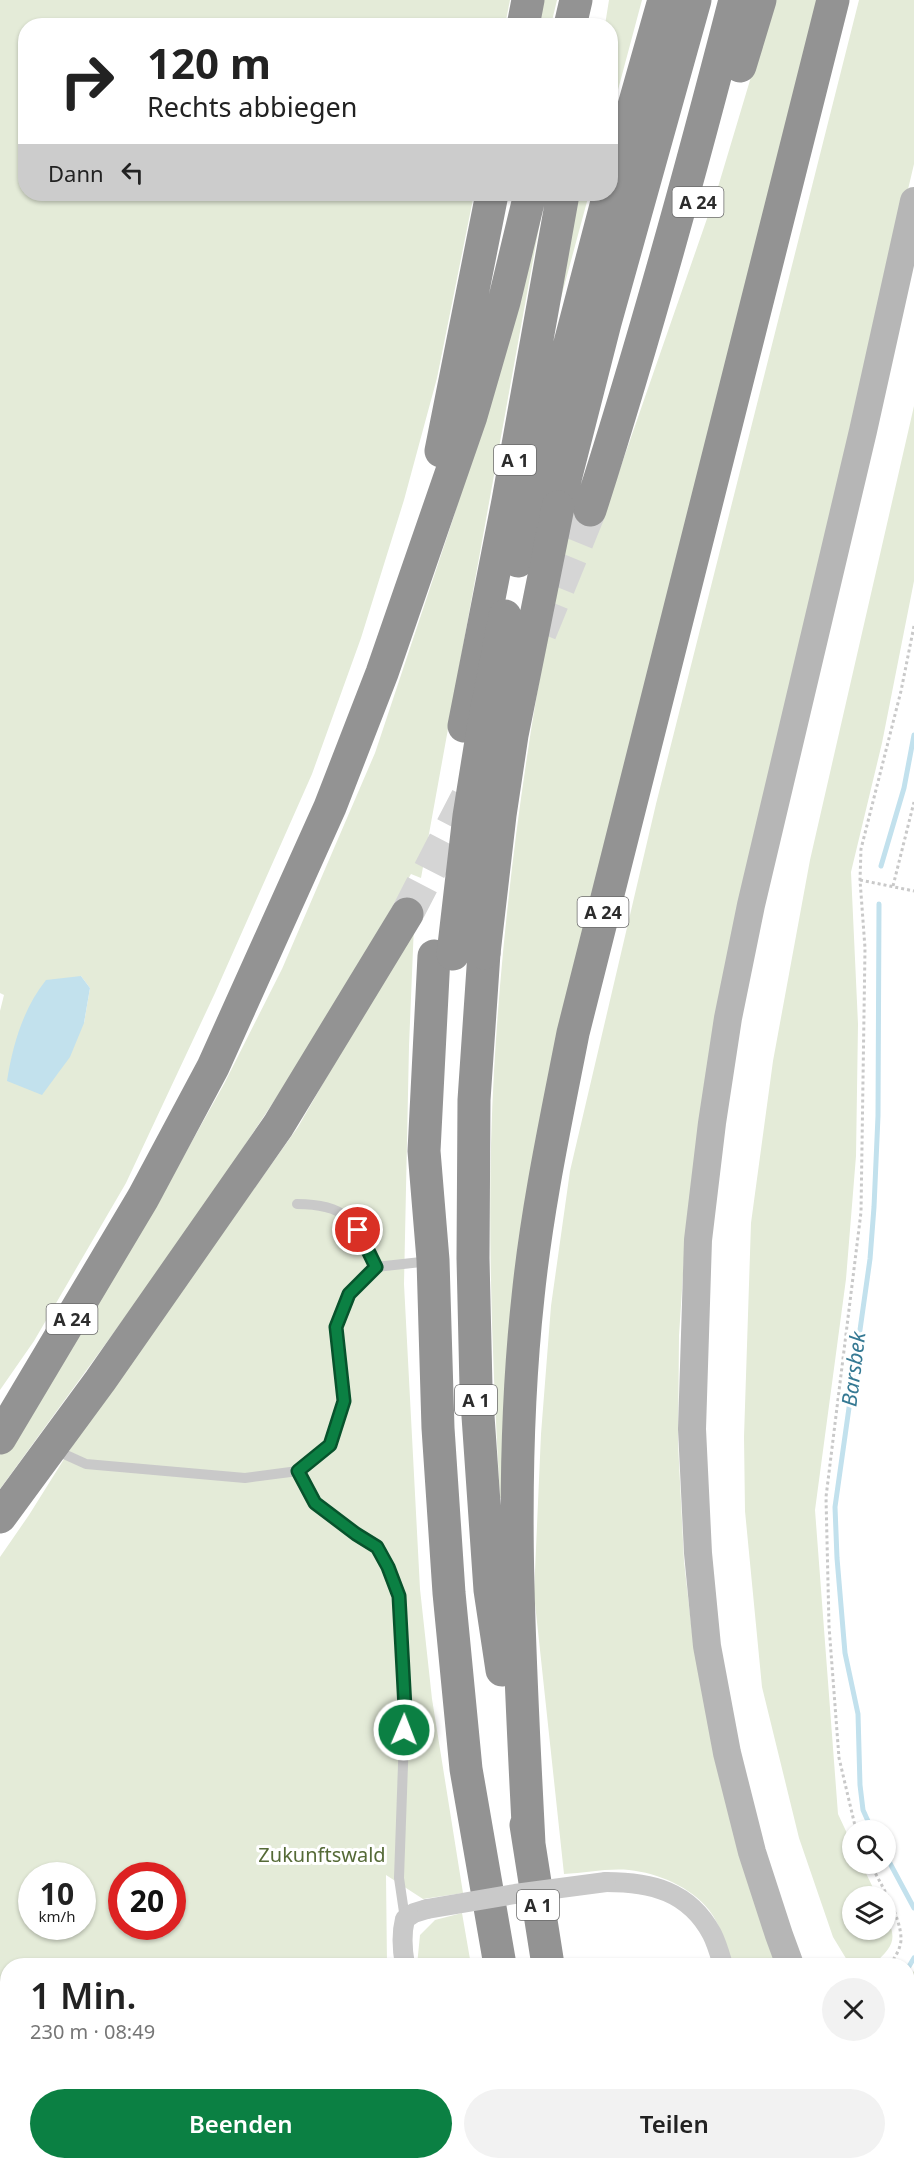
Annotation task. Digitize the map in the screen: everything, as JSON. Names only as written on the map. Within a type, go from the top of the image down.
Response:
[{"type":"highway","points":[[525,18],[528,0]]},
{"type":"highway","points":[[572,18],[576,0]]},
{"type":"highway","points":[[591,18],[594,0]]},
{"type":"highway","name":"A 1","points":[[618,164],[664,0]]},
{"type":"highway","name":"A 1","points":[[457,954],[500,815],[512,735],[558,507],[604,323],[695,0]]},
{"type":"highway","points":[[625,400],[691,171],[735,0]]},
{"type":"highway","name":"A 24","points":[[590,510],[625,400],[708,175],[760,0]]},
{"type":"highway","name":"A 24","points":[[529,1844],[518,1630],[519,1423],[528,1296],[547,1166],[573,1033],[833,0]]},
{"type":"highway","name":"A 24","points":[[415,577],[491,201]]},
{"type":"highway","name":"A 24","points":[[0,1438],[143,1198],[213,1067],[330,807],[382,673],[471,416],[504,302],[528,201]]},
{"type":"highway","name":"A 1","points":[[547,1958],[490,1590],[476,1387],[472,1258],[474,1100],[457,954],[450,816],[464,726],[508,501],[562,201]]},
{"type":"highway","name":"A 1","points":[[499,1958],[466,1769],[449,1593],[438,1428],[433,1260],[424,1151],[457,954],[478,762],[505,616],[558,389],[608,201]]},
{"type":"highway","name":"A 24","points":[[0,1517],[278,1126],[407,914]]},
{"type":"main road","points":[[787,1958],[752,1852],[727,1753],[707,1646],[698,1553],[692,1430],[698,1240],[728,1018],[751,905],[863,431],[914,201]]},
{"type":"street","points":[[404,1958],[402,1932],[405,1919],[414,1913],[515,1894],[606,1882],[633,1882],[664,1889],[682,1899],[699,1916],[712,1935],[720,1958]]},
{"type":"lane","points":[[297,1204],[320,1204],[342,1212],[358,1230],[376,1267]]},
{"type":"lane","points":[[51,1448],[86,1464],[245,1478],[298,1471],[330,1445],[344,1401],[336,1327],[349,1294],[376,1267],[433,1260]]},
{"type":"lane","points":[[298,1471],[315,1503],[377,1547],[388,1567],[399,1596],[405,1708],[399,1878],[405,1919]]},
{"type":"path","points":[[854,1820],[839,1758],[829,1626],[826,1497],[861,1212],[865,948],[860,880],[861,849],[901,691],[914,626]]},
{"type":"path","points":[[893,886],[914,802]]},
{"type":"path","points":[[860,880],[914,891]]},
{"type":"path","points":[[875,1874],[900,1929],[901,1941],[895,1958]]},
{"type":"green space","points":[[0,0],[510,0],[506,18],[18,18],[18,201],[473,201],[437,378],[404,500],[361,638],[312,774],[215,993],[126,1183],[34,1341],[0,1390],[0,1011],[4,995],[0,993]],"holes":[[[81,976],[90,988],[84,1023]]]},
{"type":"green space","points":[[540,0],[557,0],[553,18],[537,18]]},
{"type":"green space","points":[[609,0],[642,0],[618,90],[618,18],[606,18]]},
{"type":"green space","points":[[774,0],[821,0],[606,848],[506,1496],[500,1498],[491,1284],[490,1178],[494,1071],[513,857],[546,644],[574,504],[604,515],[718,187]]},
{"type":"green space","points":[[859,0],[914,0],[914,164],[852,427],[685,1243],[679,1336],[678,1443],[684,1561],[694,1650],[777,1958],[730,1958],[720,1929],[709,1910],[693,1894],[673,1882],[651,1874],[629,1870],[564,1874],[534,1594],[541,1434],[551,1306],[570,1171],[656,804]]},
{"type":"green space","points":[[544,201],[421,878],[411,874],[323,1027],[192,1225],[0,1489],[0,1455],[157,1204],[224,1084],[282,969],[375,753],[454,516]]},
{"type":"green space","points":[[574,201],[587,201],[548,346]]},
{"type":"green space","points":[[914,406],[914,581],[882,743],[851,872],[858,1024],[856,1156],[846,1279],[815,1510],[838,1814],[842,1823],[842,1874],[866,1874],[872,1886],[842,1886],[842,1940],[892,1940],[880,1958],[846,1958],[833,1937],[799,1838],[762,1687],[745,1511],[744,1437],[751,1223],[773,1061],[810,860]]},
{"type":"green space","name":"Zukunftswald","points":[[414,925],[404,1284],[420,1589],[432,1699],[463,1893],[423,1899],[386,1875],[387,1958],[0,1958],[0,1557],[86,1424],[298,1127]]},
{"type":"green space","points":[[462,1913],[470,1958],[418,1958],[420,1935],[435,1920]]},
{"type":"water","points":[[81,976],[90,988],[84,1023],[70,1057],[42,1095],[7,1081],[20,1027],[38,991],[46,980]]},
{"type":"waterway","name":"Barsbek","points":[[881,866],[904,788],[914,735]]},
{"type":"waterway","name":"Barsbek","points":[[868,1820],[863,1810],[860,1785],[858,1714],[845,1653],[835,1507],[870,1259],[874,1207],[878,1116],[879,904]]},
{"type":"waterway","name":"Barsbek","points":[[896,1874],[914,1908]]},
{"type":"tunnel","points":[[540,633],[590,510]]},
{"type":"tunnel","points":[[407,914],[471,790]]},
{"type":"route","points":[[358,1230],[376,1267],[349,1294],[336,1327],[344,1401],[330,1445],[298,1471],[315,1503],[377,1547],[388,1567],[399,1596],[405,1708],[404,1730]]}]
